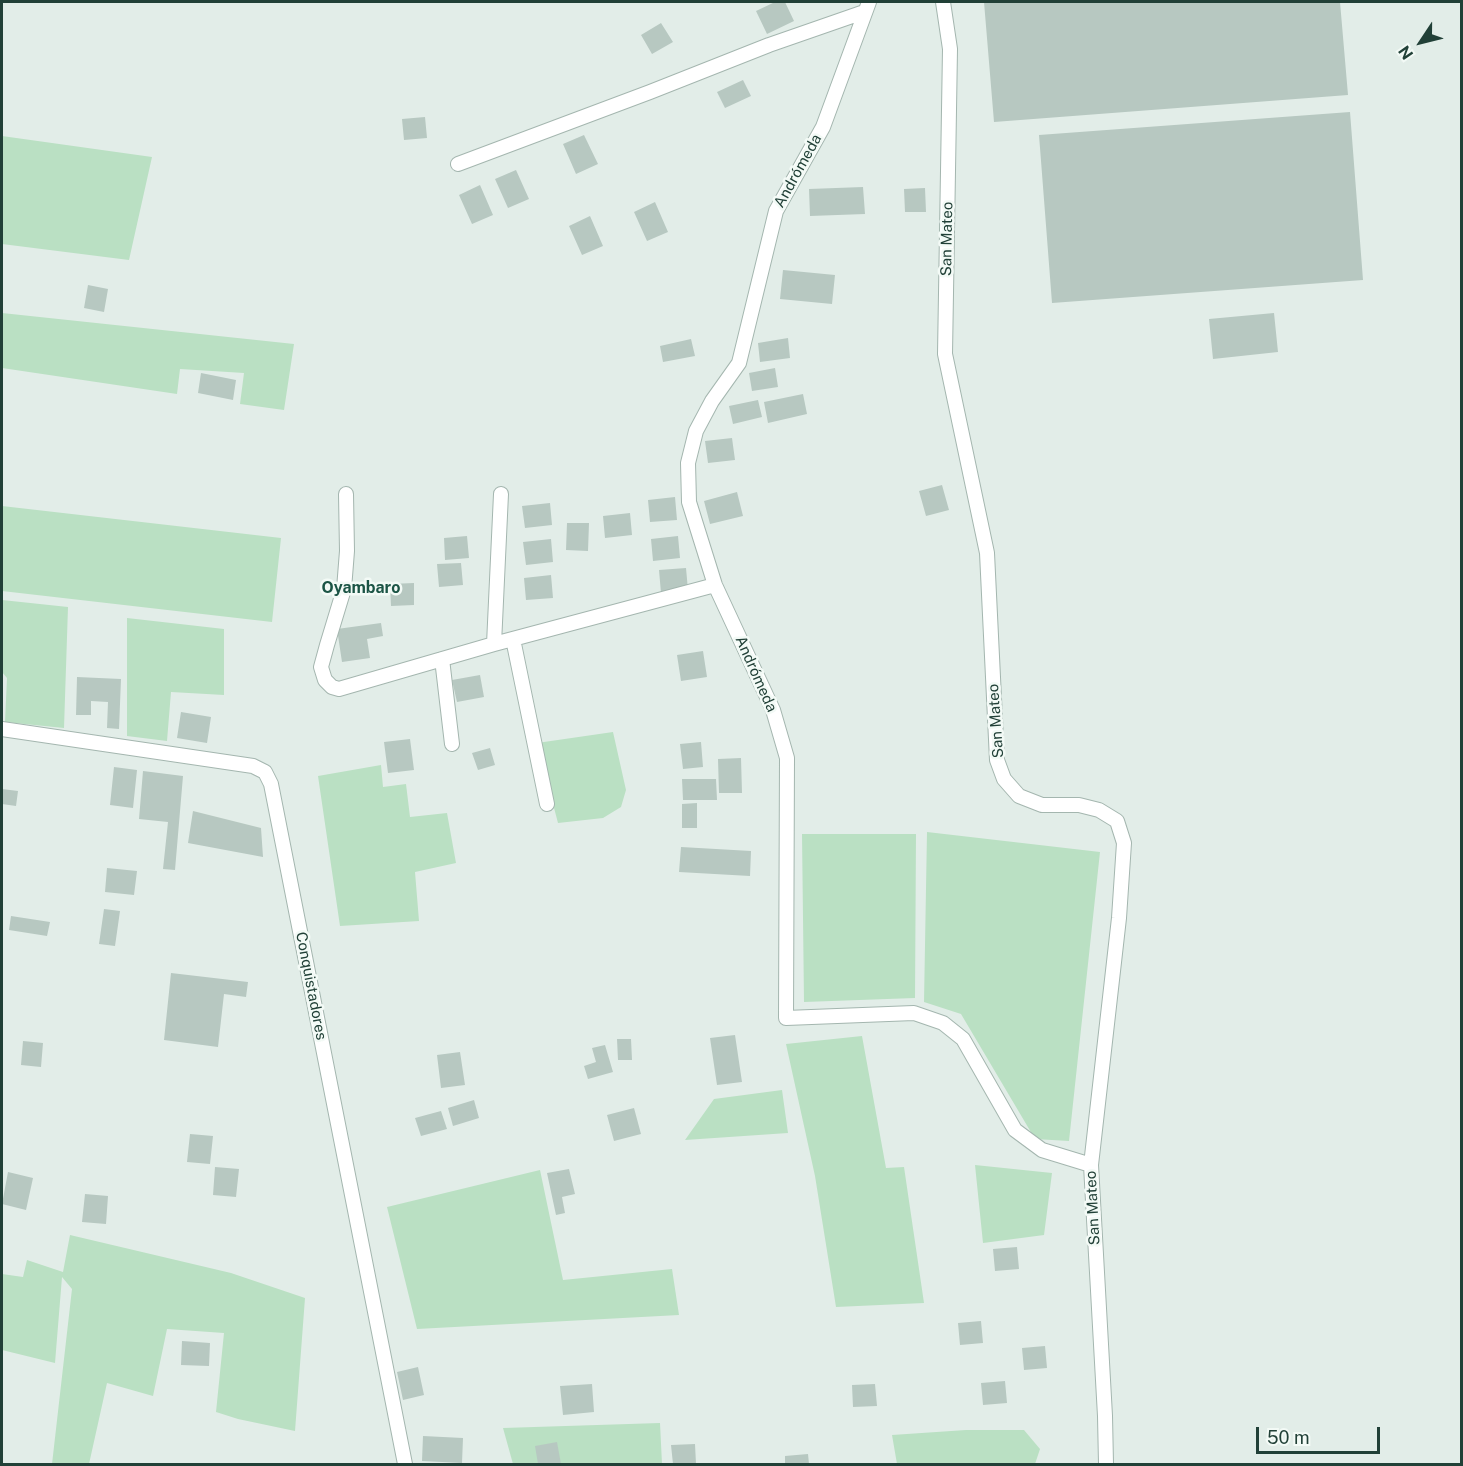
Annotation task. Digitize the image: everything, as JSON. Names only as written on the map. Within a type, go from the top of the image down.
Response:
[{"type":"street","name":"San Mateo","points":[[943,2],[950,50],[945,354],[987,554],[997,760],[1004,779],[1019,796],[1041,805],[1079,805],[1099,810],[1117,821],[1125,843],[1119,918],[1091,1165],[1106,1464]]},
{"type":"street","name":"Andrómeda","points":[[867,7],[823,127],[776,211],[739,363],[712,401],[696,430],[688,463],[688,502],[715,585],[773,710],[787,758],[786,1018],[914,1013],[943,1023],[963,1039],[1015,1130],[1042,1150],[1091,1165]]},
{"type":"street","points":[[458,164],[867,7]]},
{"type":"street","points":[[346,494],[348,551],[344,590],[321,667],[325,680],[332,687],[339,689],[494,644],[715,585]]},
{"type":"street","points":[[494,644],[501,494]]},
{"type":"street","points":[[513,639],[546,804]]},
{"type":"street","points":[[442,659],[452,744]]},
{"type":"street","name":"Conquistadores","points":[[2,729],[253,766],[265,772],[271,784],[405,1464]]},
{"type":"green space","points":[[2,136],[152,157],[129,260],[2,244]]},
{"type":"green space","points":[[2,313],[294,344],[284,410],[240,404],[244,373],[180,369],[177,394],[2,368]]},
{"type":"green space","points":[[2,506],[281,538],[272,622],[2,591]]},
{"type":"green space","points":[[2,600],[68,607],[64,728],[5,722],[7,678],[2,672]]},
{"type":"green space","points":[[127,618],[224,629],[224,695],[171,692],[167,741],[127,736]]},
{"type":"green space","points":[[613,732],[626,790],[621,807],[603,818],[558,823],[537,743]]},
{"type":"green space","points":[[381,765],[383,787],[406,784],[410,817],[447,813],[456,863],[415,872],[419,921],[340,926],[318,776]]},
{"type":"green space","points":[[927,832],[1100,852],[1069,1141],[1035,1139],[961,1014],[924,1002]]},
{"type":"green space","points":[[802,834],[916,834],[915,998],[804,1002]]},
{"type":"green space","points":[[862,1036],[886,1168],[904,1167],[924,1303],[836,1307],[815,1176],[786,1044]]},
{"type":"green space","points":[[782,1090],[788,1133],[685,1140],[714,1099]]},
{"type":"green space","points":[[975,1165],[1052,1173],[1044,1235],[983,1243]]},
{"type":"green space","points":[[540,1170],[563,1280],[672,1269],[679,1315],[417,1329],[387,1207]]},
{"type":"green space","points":[[70,1235],[231,1273],[305,1298],[295,1431],[216,1412],[224,1333],[167,1329],[153,1396],[107,1383],[89,1464],[52,1464],[72,1289],[62,1277],[55,1363],[2,1350],[2,1274],[23,1277],[27,1260],[63,1272]]},
{"type":"green space","points":[[660,1423],[662,1464],[513,1464],[503,1428]]},
{"type":"green space","points":[[966,1430],[1024,1430],[1040,1449],[1035,1464],[897,1464],[892,1435]]},
{"type":"building","points":[[775,2],[785,2],[794,21],[767,34],[756,11]]},
{"type":"building","points":[[984,2],[1340,2],[1348,95],[994,122]]},
{"type":"building","points":[[661,23],[673,42],[652,54],[641,35]]},
{"type":"building","points":[[743,80],[751,96],[725,108],[717,92]]},
{"type":"building","points":[[1350,112],[1363,280],[1052,303],[1039,135]]},
{"type":"building","points":[[425,117],[427,138],[404,140],[402,119]]},
{"type":"building","points":[[584,135],[598,164],[576,174],[563,144]]},
{"type":"building","points":[[516,170],[529,199],[508,208],[495,179]]},
{"type":"building","points":[[480,185],[493,215],[472,224],[459,195]]},
{"type":"building","points":[[863,187],[865,214],[810,216],[809,189]]},
{"type":"building","points":[[925,188],[926,212],[905,212],[904,189]]},
{"type":"building","points":[[655,202],[668,232],[647,241],[634,212]]},
{"type":"building","points":[[590,216],[603,246],[582,255],[569,226]]},
{"type":"building","points":[[783,270],[835,275],[832,304],[780,299]]},
{"type":"building","points":[[88,285],[108,289],[104,312],[84,308]]},
{"type":"building","points":[[1274,313],[1278,352],[1213,359],[1209,319]]},
{"type":"building","points":[[788,338],[790,358],[760,362],[758,343]]},
{"type":"building","points":[[691,339],[695,356],[663,362],[660,346]]},
{"type":"building","points":[[775,368],[778,387],[752,391],[749,373]]},
{"type":"building","points":[[201,373],[236,380],[233,400],[198,393]]},
{"type":"building","points":[[803,394],[807,414],[768,423],[764,402]]},
{"type":"building","points":[[758,400],[762,417],[733,424],[729,406]]},
{"type":"building","points":[[732,438],[735,460],[708,463],[705,441]]},
{"type":"building","points":[[942,485],[949,510],[926,516],[919,491]]},
{"type":"building","points":[[737,492],[743,516],[710,524],[704,501]]},
{"type":"building","points":[[675,497],[677,520],[650,522],[648,500]]},
{"type":"building","points":[[550,503],[552,525],[525,528],[522,506]]},
{"type":"building","points":[[630,513],[632,535],[605,538],[603,516]]},
{"type":"building","points":[[567,523],[589,523],[588,551],[566,550]]},
{"type":"building","points":[[467,536],[469,558],[445,560],[444,538]]},
{"type":"building","points":[[678,536],[680,558],[653,561],[651,539]]},
{"type":"building","points":[[551,539],[553,562],[526,565],[523,542]]},
{"type":"building","points":[[461,563],[463,585],[439,587],[437,564]]},
{"type":"building","points":[[686,568],[688,590],[661,593],[659,570]]},
{"type":"building","points":[[551,575],[553,598],[526,600],[524,578]]},
{"type":"building","points":[[414,583],[414,605],[391,606],[390,584]]},
{"type":"building","points":[[381,623],[383,636],[367,639],[370,658],[342,662],[337,629]]},
{"type":"building","points":[[703,651],[707,677],[681,681],[677,655]]},
{"type":"building","points":[[480,675],[484,697],[457,702],[452,680]]},
{"type":"building","points":[[77,677],[121,679],[119,729],[107,728],[108,702],[91,701],[91,715],[76,715]]},
{"type":"building","points":[[181,712],[211,717],[207,743],[177,738]]},
{"type":"building","points":[[410,739],[414,770],[388,773],[384,742]]},
{"type":"building","points":[[701,742],[703,767],[683,769],[680,744]]},
{"type":"building","points":[[490,748],[495,765],[478,770],[472,753]]},
{"type":"building","points":[[741,758],[742,793],[719,793],[718,759]]},
{"type":"building","points":[[114,767],[137,770],[133,808],[110,805]]},
{"type":"building","points":[[143,771],[183,776],[175,870],[163,869],[168,822],[139,819]]},
{"type":"building","points":[[682,779],[716,779],[717,800],[683,800]]},
{"type":"building","points":[[2,789],[18,791],[16,806],[2,804]]},
{"type":"building","points":[[697,803],[697,828],[682,828],[682,804]]},
{"type":"building","points":[[193,811],[261,828],[263,857],[188,843]]},
{"type":"building","points":[[681,847],[751,851],[750,876],[679,872]]},
{"type":"building","points":[[107,868],[137,871],[134,895],[105,892]]},
{"type":"building","points":[[104,909],[120,911],[115,946],[99,944]]},
{"type":"building","points":[[11,916],[50,922],[47,936],[9,930]]},
{"type":"building","points":[[171,973],[248,982],[246,997],[224,994],[218,1047],[164,1040]]},
{"type":"building","points":[[735,1035],[742,1082],[717,1085],[710,1038]]},
{"type":"building","points":[[617,1039],[631,1039],[632,1060],[618,1060]]},
{"type":"building","points":[[23,1041],[43,1043],[41,1067],[21,1065]]},
{"type":"building","points":[[605,1045],[613,1072],[588,1079],[584,1066],[596,1062],[592,1048]]},
{"type":"building","points":[[460,1052],[465,1085],[441,1088],[437,1055]]},
{"type":"building","points":[[474,1100],[479,1118],[453,1126],[448,1108]]},
{"type":"building","points":[[634,1108],[641,1134],[614,1141],[607,1115]]},
{"type":"building","points":[[441,1111],[447,1129],[421,1136],[415,1118]]},
{"type":"building","points":[[190,1134],[213,1136],[210,1164],[187,1162]]},
{"type":"building","points":[[215,1167],[239,1169],[236,1197],[213,1195]]},
{"type":"building","points":[[569,1169],[575,1194],[562,1197],[565,1213],[556,1215],[547,1173]]},
{"type":"building","points":[[8,1172],[33,1178],[26,1210],[2,1204]]},
{"type":"building","points":[[85,1194],[108,1196],[106,1224],[82,1222]]},
{"type":"building","points":[[1017,1247],[1019,1269],[995,1271],[993,1249]]},
{"type":"building","points":[[981,1321],[983,1343],[960,1345],[958,1323]]},
{"type":"building","points":[[182,1341],[210,1343],[209,1366],[181,1365]]},
{"type":"building","points":[[1045,1346],[1047,1368],[1024,1370],[1022,1348]]},
{"type":"building","points":[[418,1367],[424,1395],[403,1400],[397,1372]]},
{"type":"building","points":[[1005,1381],[1007,1403],[983,1405],[981,1383]]},
{"type":"building","points":[[592,1384],[594,1412],[563,1415],[560,1386]]},
{"type":"building","points":[[875,1384],[877,1406],[853,1407],[852,1385]]},
{"type":"building","points":[[423,1436],[463,1438],[462,1463],[422,1461]]},
{"type":"building","points":[[557,1442],[561,1464],[538,1464],[535,1446]]},
{"type":"building","points":[[695,1444],[696,1464],[673,1464],[671,1445]]},
{"type":"building","points":[[808,1454],[809,1464],[785,1464],[785,1456]]},
{"type":"district","name":"Oyambaro","points":[[361,588]]}]
